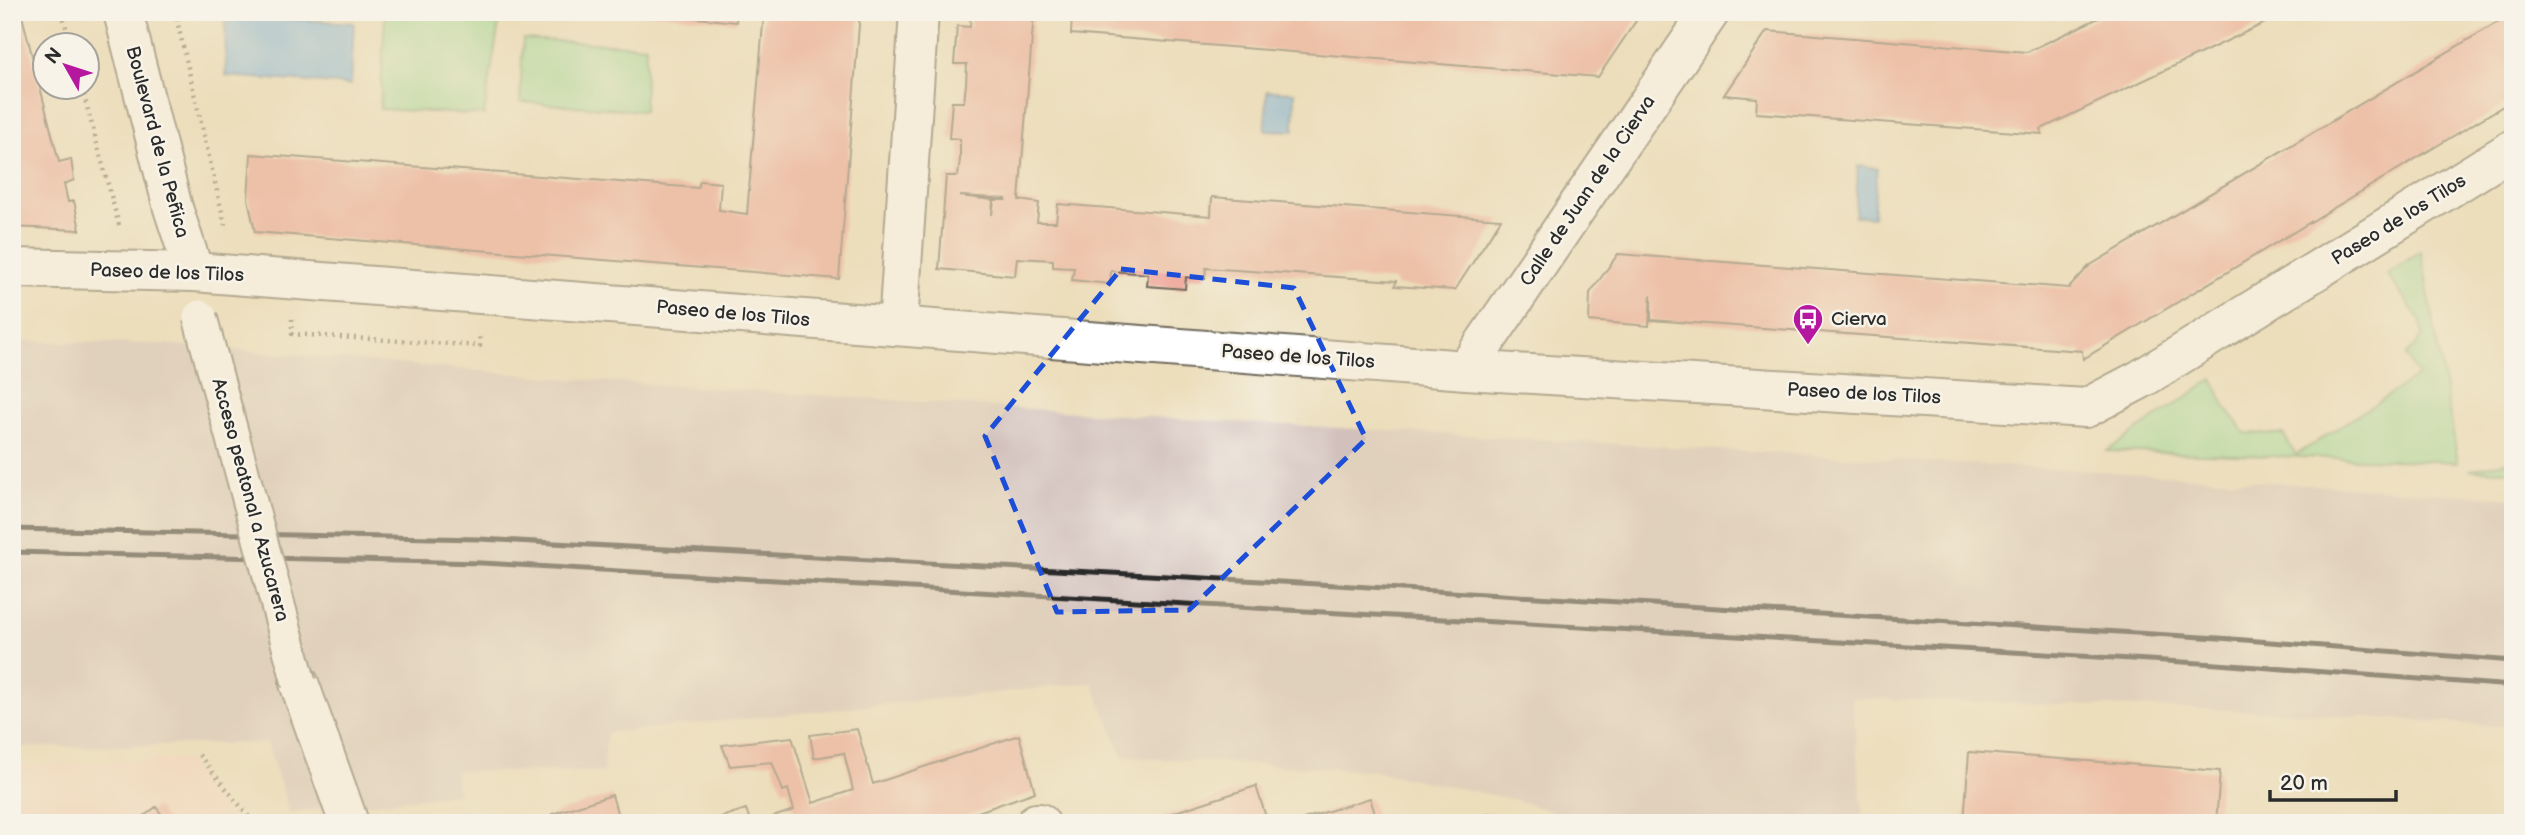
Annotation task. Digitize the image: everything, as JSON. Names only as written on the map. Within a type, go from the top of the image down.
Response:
[{"type":"street","name":"Boulevard de la Peñica","points":[[123,12],[179,231],[194,272]]},
{"type":"street","points":[[898,326],[919,12]]},
{"type":"street","name":"Calle de Juan de la Cierva","points":[[1466,370],[1710,12]]},
{"type":"street","name":"Paseo de los Tilos","points":[[12,268],[194,272],[1466,370],[2087,408],[2141,379],[2513,149]]},
{"type":"street","name":"Acceso peatonal a Azucarera","points":[[200,317],[299,683]]},
{"type":"street","points":[[299,683],[349,823]]},
{"type":"path","points":[[62,12],[67,32]]},
{"type":"path","points":[[175,12],[227,236]]},
{"type":"path","points":[[86,102],[122,236]]},
{"type":"path","points":[[284,321],[298,321]]},
{"type":"path","points":[[292,334],[480,346],[479,329]]},
{"type":"path","points":[[199,755],[254,823]]},
{"type":"highlighted area","points":[[1121,269],[1294,288],[1366,439],[1189,610],[1057,612],[985,436]]},
{"type":"shaded area","points":[[12,341],[165,344],[576,379],[1166,418],[2182,476],[2513,498],[2513,727],[2287,712],[1852,698],[1863,818],[1841,823],[1588,823],[1516,800],[1372,771],[1123,757],[1092,683],[607,733],[603,772],[455,771],[458,794],[289,812],[267,743],[12,748]]},
{"type":"shaded area","points":[[186,759],[237,823],[12,823],[12,765]]},
{"type":"green space","points":[[385,12],[500,17],[484,115],[380,109]]},
{"type":"green space","points":[[523,39],[646,46],[644,111],[520,102]]},
{"type":"green space","points":[[2421,251],[2458,462],[2107,451],[2213,379],[2226,408],[2245,433],[2283,434],[2296,455],[2418,376],[2406,356],[2423,336],[2420,320],[2387,274]]},
{"type":"green space","points":[[2513,460],[2513,471],[2469,470]]},
{"type":"water","points":[[225,15],[354,23],[351,85],[226,76]]},
{"type":"water","points":[[1267,91],[1295,92],[1294,131],[1265,130]]},
{"type":"water","points":[[1858,166],[1877,168],[1873,217],[1855,216]]},
{"type":"building","points":[[12,12],[21,12],[32,55],[32,102],[44,102],[59,162],[71,159],[74,180],[64,184],[68,202],[74,201],[80,230],[12,227]]},
{"type":"building","points":[[636,12],[737,12],[736,22]]},
{"type":"building","points":[[764,12],[860,12],[839,279],[255,232],[248,199],[251,154],[698,188],[700,181],[721,183],[719,210],[747,214]]},
{"type":"building","points":[[971,12],[1034,12],[1019,200],[1039,203],[1037,222],[1056,222],[1058,204],[1211,216],[1212,197],[1501,219],[1455,290],[1395,286],[1396,281],[1206,268],[1205,278],[1186,277],[1185,289],[1147,286],[1148,274],[1111,271],[1110,284],[1072,280],[1074,268],[1053,267],[1053,260],[1017,258],[1015,276],[939,269],[946,176],[958,176],[960,159],[960,139],[949,138],[952,102],[964,102],[966,84],[967,64],[954,64],[957,26],[970,27]],"holes":[[[960,196],[1006,199],[994,200],[992,215],[993,200]]]},
{"type":"building","points":[[1044,12],[1642,12],[1598,77],[1071,34],[1072,17]]},
{"type":"building","points":[[2111,12],[2288,12],[2041,129],[2042,134],[1756,113],[1757,98],[1724,95],[1767,31],[2027,52]]},
{"type":"building","points":[[2513,13],[2513,100],[2083,359],[2082,351],[1651,320],[1651,295],[1649,326],[1589,321],[1590,293],[1618,254],[2069,288],[2089,266]]},
{"type":"building","points":[[857,729],[873,784],[1019,735],[1035,792],[947,823],[897,823],[896,818],[874,823],[755,823],[794,810],[788,789],[783,791],[772,762],[730,766],[722,745],[792,737],[813,803],[853,790],[844,753],[814,758],[810,735]]},
{"type":"building","points":[[1969,752],[2220,771],[2216,823],[1964,823]]},
{"type":"building","points":[[1256,786],[1268,823],[1144,823],[1144,822]]},
{"type":"building","points":[[612,795],[620,823],[554,823],[552,814]]},
{"type":"building","points":[[1370,798],[1378,823],[1294,823],[1294,822]]},
{"type":"building","points":[[156,807],[168,823],[135,823]]},
{"type":"building","points":[[746,809],[751,823],[706,823],[706,822]]},
{"type":"building","points":[[1489,813],[1492,823],[1462,822]]},
{"type":"railway","points":[[12,529],[479,539],[1336,585],[2219,638],[2513,661]]},
{"type":"railway","points":[[12,552],[482,563],[2217,664],[2513,686]]},
{"type":"place","name":"Cierva","points":[[1808,346]]}]
